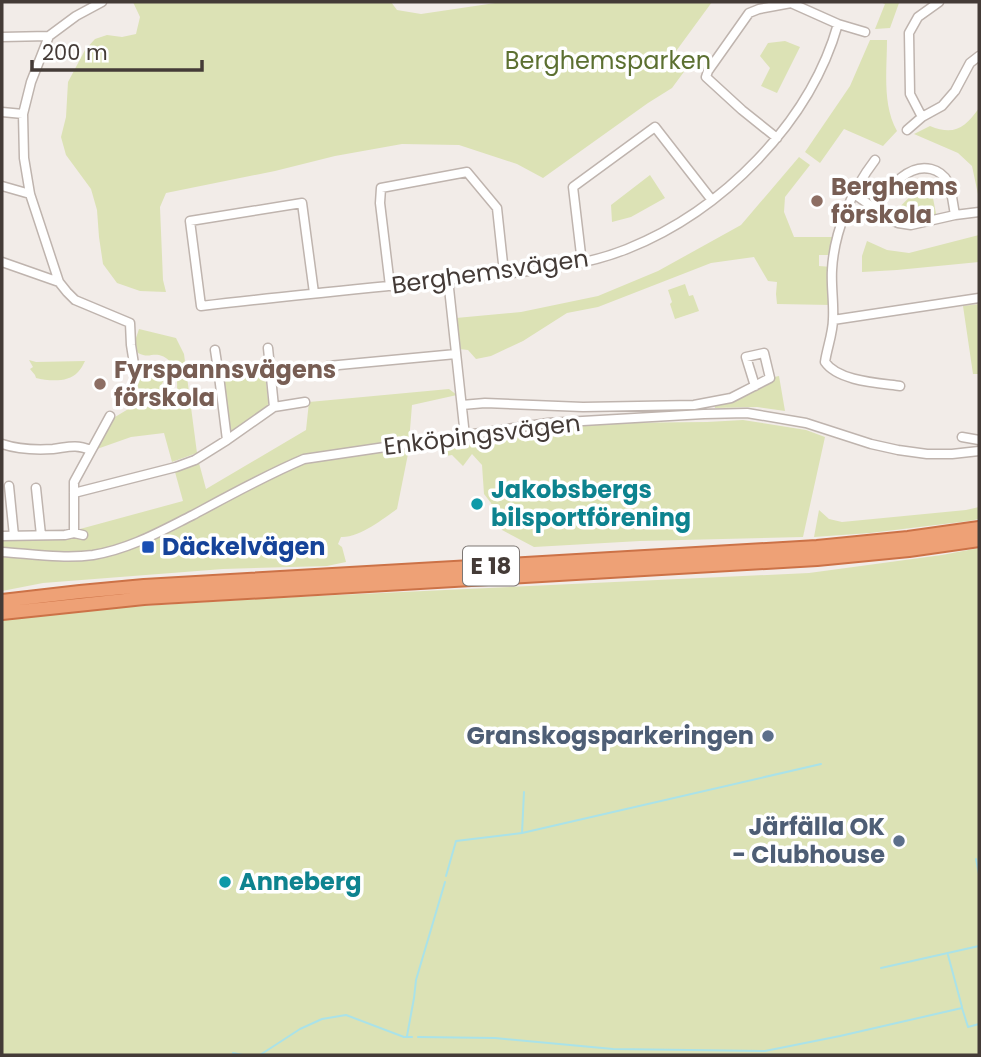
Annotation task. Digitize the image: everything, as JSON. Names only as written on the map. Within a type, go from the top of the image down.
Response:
[{"type":"highway","name":"E 18","points":[[2,601],[157,586],[817,547],[896,540],[979,528]]},
{"type":"highway","name":"E 18","points":[[2,613],[144,598],[817,559],[979,540]]},
{"type":"street","points":[[102,2],[76,16],[49,36],[31,82],[23,114],[24,158],[30,194],[59,282],[75,300],[131,323],[134,364]]},
{"type":"street","points":[[922,117],[910,94],[909,33],[918,17],[939,2]]},
{"type":"street","points":[[777,138],[706,77],[749,13],[790,3],[864,32]]},
{"type":"street","name":"Berghemsvägen","points":[[314,293],[302,203],[190,221],[201,306],[560,268],[626,249],[695,213],[744,173],[777,138],[810,91],[832,44],[838,24]]},
{"type":"street","points":[[2,37],[49,36]]},
{"type":"street","points":[[907,131],[922,117],[942,106],[955,91],[970,63],[979,56]]},
{"type":"street","points":[[2,112],[23,114]]},
{"type":"street","points":[[582,262],[573,187],[655,127],[711,199]]},
{"type":"street","points":[[875,160],[865,173],[836,240],[832,269],[833,320],[825,362],[830,370],[860,380],[900,386]]},
{"type":"street","points":[[875,208],[901,177],[910,171],[927,168],[943,174],[949,184],[955,215]]},
{"type":"street","points":[[390,286],[380,203],[381,188],[467,172],[497,208],[504,273]]},
{"type":"street","points":[[2,186],[30,194]]},
{"type":"street","points":[[855,194],[898,223],[911,225],[979,212]]},
{"type":"street","points":[[2,264],[59,282]]},
{"type":"street","points":[[448,279],[465,436]]},
{"type":"street","points":[[833,320],[979,298]]},
{"type":"street","points":[[268,348],[274,407]]},
{"type":"street","points":[[215,350],[226,440]]},
{"type":"street","points":[[328,366],[456,354]]},
{"type":"street","points":[[219,376],[270,369]]},
{"type":"street","points":[[462,405],[694,405],[732,398],[755,386]]},
{"type":"street","points":[[74,493],[195,460],[274,407],[305,402]]},
{"type":"street","name":"Enköpingsvägen","points":[[2,552],[73,556],[119,549],[149,538],[304,459],[548,423],[747,413],[806,423],[898,450],[927,454],[979,451]]},
{"type":"street","points":[[2,536],[79,534],[74,482],[110,416]]},
{"type":"street","points":[[962,437],[979,440]]},
{"type":"street","points":[[2,444],[49,449],[80,445],[91,450]]},
{"type":"street","points":[[9,486],[14,536]]},
{"type":"street","points":[[36,488],[41,536]]},
{"type":"green space","name":"Berghemsparken","points":[[133,2],[391,2],[397,10],[421,14],[502,2],[712,2],[671,58],[686,69],[672,88],[543,178],[517,164],[459,145],[402,144],[166,193],[160,207],[163,280],[166,292],[140,291],[117,283],[103,264],[97,210],[91,189],[66,155],[61,137],[66,117],[68,82],[85,50],[95,39],[107,35],[122,37],[136,34],[140,17]]},
{"type":"green space","points":[[880,2],[902,2],[899,3],[890,28],[875,29],[885,4]]},
{"type":"green space","points":[[870,40],[887,40],[887,98],[897,131],[883,146],[844,129],[820,163],[805,152],[850,86]]},
{"type":"green space","points":[[785,41],[800,47],[777,93],[761,86],[770,68],[760,56],[768,43]]},
{"type":"green space","points":[[979,108],[979,199],[972,166],[958,153],[914,134],[930,126],[946,130],[958,128],[969,121]]},
{"type":"green space","points":[[799,157],[810,165],[785,197],[784,212],[794,237],[834,237],[831,255],[819,255],[819,266],[832,267],[832,305],[777,304],[777,282],[768,281],[754,257],[711,263],[598,307],[567,313],[523,341],[491,356],[476,359],[468,350],[459,349],[456,318],[521,312],[598,296],[658,271],[741,225]]},
{"type":"green space","points":[[650,175],[665,198],[631,217],[612,222],[611,205]]},
{"type":"green space","points":[[925,189],[933,198],[937,219],[921,224],[890,219],[910,197]]},
{"type":"green space","points":[[979,235],[979,262],[862,272],[862,256],[867,241],[887,250],[909,253]]},
{"type":"green space","points":[[685,284],[699,311],[675,319],[668,290]]},
{"type":"green space","points":[[979,304],[979,374],[973,374],[963,306]]},
{"type":"green space","points":[[139,329],[176,338],[184,354],[197,453],[172,462],[164,433],[131,437],[97,449],[115,417],[135,405],[169,408],[175,398],[177,379],[170,361],[159,355],[147,356],[138,353],[134,344]]},
{"type":"green space","points":[[29,360],[85,361],[74,376],[64,380],[52,380],[36,378],[30,369],[33,367]]},
{"type":"green space","points":[[147,361],[168,369],[154,404],[133,395]]},
{"type":"green space","points":[[265,374],[269,408],[236,431],[229,431],[223,380]]},
{"type":"green space","points":[[779,376],[785,411],[757,407],[715,408],[714,401]]},
{"type":"green space","points":[[449,389],[457,395],[412,405],[408,454],[397,509],[363,531],[341,537],[338,544],[342,547],[346,562],[327,566],[223,569],[43,583],[2,591],[2,539],[77,537],[80,529],[183,501],[175,472],[199,463],[206,489],[306,430],[309,402]]},
{"type":"green space","points":[[743,420],[806,430],[825,437],[803,537],[534,547],[502,530],[491,503],[484,494],[482,465],[472,454],[463,466],[452,455],[440,457],[440,453],[449,447],[502,441],[549,428],[610,423]]},
{"type":"green space","points":[[979,507],[979,519],[969,521],[814,537],[819,510],[829,519],[842,522]]},
{"type":"green space","points":[[979,548],[979,1055],[2,1055],[2,620],[112,608],[274,598],[809,573]]},
{"type":"waterway","points":[[522,833],[821,764]]},
{"type":"waterway","points":[[446,876],[456,841],[522,833],[524,792]]},
{"type":"waterway","points":[[976,859],[979,874]]},
{"type":"waterway","points":[[407,1036],[416,980],[445,882]]},
{"type":"waterway","points":[[881,968],[979,946]]},
{"type":"waterway","points":[[948,955],[962,1007]]},
{"type":"waterway","points":[[418,1037],[495,1038],[613,1049],[765,1051],[962,1008],[968,1027],[979,1024]]},
{"type":"waterway","points":[[260,1055],[300,1029],[322,1019],[346,1015],[404,1037],[412,1037]]},
{"type":"waterway","points":[[233,1053],[243,1055]]},
{"type":"place","name":"Berghems förskola","points":[[817,201]]},
{"type":"place","name":"Fyrspannsvägens förskola","points":[[100,384]]},
{"type":"place","name":"Jakobsbergs bilsportförening","points":[[477,504]]},
{"type":"place","name":"Däckelvägen","points":[[148,547]]},
{"type":"place","name":"Granskogsparkeringen","points":[[768,736]]},
{"type":"place","name":"Järfälla OK - Clubhouse","points":[[899,841]]},
{"type":"place","name":"Anneberg","points":[[225,882]]}]
